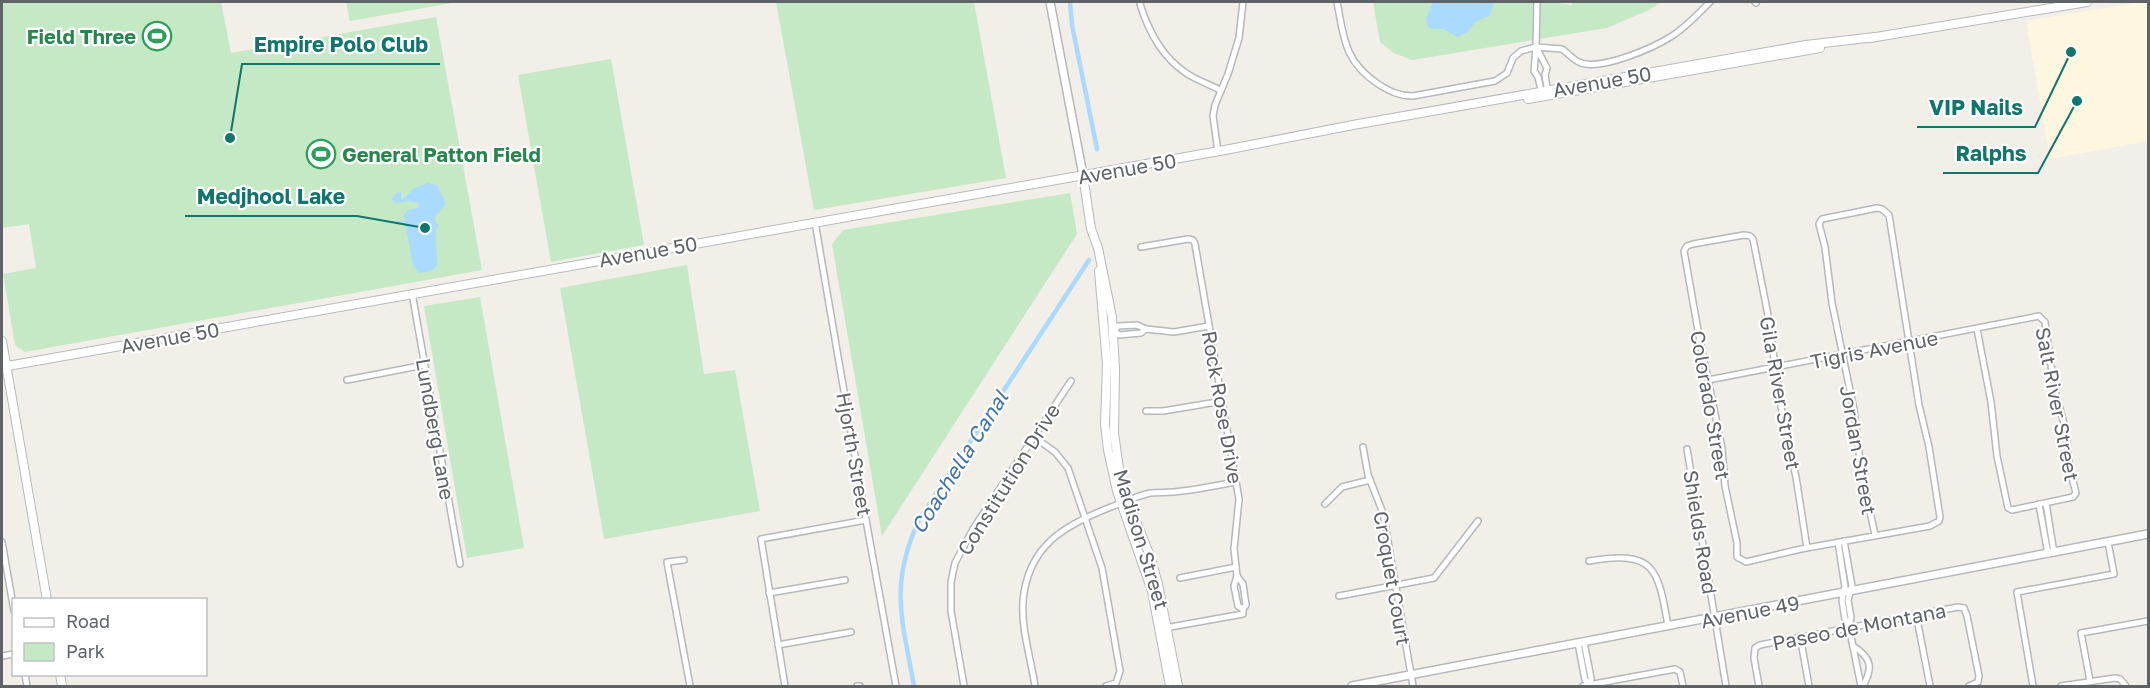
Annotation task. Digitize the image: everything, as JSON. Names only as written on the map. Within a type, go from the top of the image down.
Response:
[{"type":"main road","name":"Avenue 50","points":[[4,367],[1218,152],[1353,125],[1545,94],[1806,45],[1875,37],[2087,2]]},
{"type":"main road","name":"Madison Street","points":[[1083,175],[1091,229],[1098,248],[1115,331],[1115,444],[1125,502]]},
{"type":"main road","name":"Madison Street","points":[[1098,248],[1107,364],[1106,439],[1111,469],[1154,569],[1164,628],[1178,687]]},
{"type":"main road","points":[[2,341],[4,367],[47,598]]},
{"type":"main road","name":"Madison Street","points":[[1164,628],[1170,687]]},
{"type":"street","name":"Madison Street","points":[[1050,2],[1083,175]]},
{"type":"street","points":[[1218,152],[1213,116],[1239,38],[1243,2]]},
{"type":"street","points":[[1337,2],[1346,48],[1353,62],[1364,75],[1403,96],[1495,81],[1507,73],[1513,58],[1521,51],[1538,47],[1562,49],[1573,59],[1593,65],[1626,57],[1673,35],[1710,2]]},
{"type":"street","points":[[1537,2],[1538,47],[1534,71],[1545,94]]},
{"type":"street","points":[[1140,4],[1146,26],[1171,60],[1186,74],[1220,90]]},
{"type":"street","points":[[1538,47],[1547,68],[1545,94]]},
{"type":"street","name":"Jordan Street","points":[[1875,535],[1861,469],[1854,410],[1829,286],[1825,247],[1819,224],[1822,219],[1877,208],[1886,211],[1889,215],[1889,229],[1910,342]]},
{"type":"street","name":"Hjorth Street","points":[[815,222],[896,687]]},
{"type":"street","name":"Colorado Street","points":[[1753,239],[1744,235],[1693,244],[1685,248],[1694,309],[1722,448],[1725,486],[1737,543],[1737,557],[1746,562],[1807,548]]},
{"type":"street","name":"Rock Rose Drive","points":[[1141,247],[1188,239],[1193,240],[1195,244],[1239,499],[1234,549],[1237,576],[1234,586],[1238,606],[1243,611],[1164,628]]},
{"type":"street","name":"Gila River Street","points":[[1753,239],[1784,428],[1796,477],[1807,548]]},
{"type":"street","name":"Lundberg Lane","points":[[412,293],[460,564]]},
{"type":"street","name":"Tigris Avenue","points":[[1708,380],[2039,316]]},
{"type":"street","name":"Salt River Street","points":[[2039,316],[2045,322],[2051,370],[2065,427],[2076,493],[2068,499],[2046,503]]},
{"type":"street","points":[[1146,329],[1141,333],[1119,335],[1115,331],[1118,326],[1129,325],[1174,332],[1209,326]]},
{"type":"street","points":[[1129,325],[1130,334]]},
{"type":"street","points":[[1977,329],[1991,402],[1997,456],[2008,508],[2012,510],[2046,503],[2051,553]]},
{"type":"street","points":[[1807,548],[1935,524],[1939,521],[1934,474],[1919,405],[1910,342]]},
{"type":"street","points":[[347,380],[424,365]]},
{"type":"street","name":"Constitution Drive","points":[[964,687],[951,611],[951,582],[955,563],[973,529],[1071,381]]},
{"type":"street","points":[[1146,411],[1163,411],[1222,401]]},
{"type":"street","points":[[1034,437],[1055,452],[1068,468],[1102,568],[1120,671],[1116,683],[1106,687]]},
{"type":"street","name":"Croquet Court","points":[[1363,447],[1370,480],[1383,513],[1413,687]]},
{"type":"street","name":"Shields Road","points":[[1688,448],[1726,687]]},
{"type":"street","points":[[1325,504],[1342,487],[1370,480]]},
{"type":"street","points":[[1035,687],[1023,618],[1023,600],[1036,560],[1057,533],[1084,518],[1150,494],[1180,492],[1236,482]]},
{"type":"street","points":[[2039,504],[2051,553]]},
{"type":"street","points":[[785,687],[760,539],[866,520]]},
{"type":"street","points":[[1339,597],[1434,578],[1478,521]]},
{"type":"street","name":"Avenue 49","points":[[1352,687],[2148,534]]},
{"type":"street","points":[[2,542],[4,576],[12,604]]},
{"type":"street","points":[[1841,542],[1846,593],[1842,600],[1862,687]]},
{"type":"street","points":[[2033,687],[2017,592],[2114,574],[2108,542]]},
{"type":"street","points":[[1589,561],[1615,556],[1633,558],[1646,565],[1661,587],[1668,626]]},
{"type":"street","points":[[684,560],[667,562],[690,687]]},
{"type":"street","points":[[1180,578],[1236,567]]},
{"type":"street","points":[[769,593],[845,580]]},
{"type":"street","name":"Paseo de Montana","points":[[1759,687],[1754,658],[1755,648],[1760,645],[1958,607],[1964,608],[1967,616],[1978,682],[1969,687]]},
{"type":"street","points":[[1916,614],[1930,687]]},
{"type":"street","points":[[2090,681],[2081,633],[2148,621]]},
{"type":"street","points":[[778,645],[851,632]]},
{"type":"street","points":[[1800,636],[1809,687]]},
{"type":"street","points":[[1581,643],[1585,680],[1590,686]]},
{"type":"street","points":[[1853,646],[1865,655],[1869,664],[1869,674],[1862,687]]},
{"type":"street","points":[[1583,687],[1676,669],[1680,672],[1683,687]]},
{"type":"street","points":[[2061,687],[2115,678],[2120,679],[2126,687]]},
{"type":"shaded area","points":[[2143,2],[2148,6],[2148,141],[2050,159],[2026,21]]},
{"type":"green space","points":[[2,2],[221,2],[231,53],[436,17],[482,270],[25,352],[15,345],[3,274],[36,268],[29,224],[2,228]]},
{"type":"green space","points":[[346,2],[458,2],[350,21]]},
{"type":"green space","points":[[776,2],[974,2],[1006,178],[814,210]]},
{"type":"green space","points":[[1373,2],[1554,2],[1571,5],[1573,2],[1661,2],[1649,10],[1607,28],[1412,60],[1394,53],[1380,42]]},
{"type":"green space","points":[[611,59],[644,245],[551,262],[518,75]]},
{"type":"green space","points":[[1070,193],[1077,234],[882,536],[832,244],[843,230]]},
{"type":"green space","points":[[687,265],[704,374],[735,370],[760,511],[604,539],[560,288]]},
{"type":"green space","points":[[480,297],[524,548],[467,558],[424,306]]},
{"type":"water","points":[[1433,2],[1493,2],[1494,4],[1489,16],[1476,21],[1468,32],[1458,37],[1443,29],[1428,27],[1426,18]]},
{"type":"water","points":[[428,183],[437,185],[446,204],[434,218],[438,225],[437,266],[432,271],[419,273],[413,265],[404,215],[408,210],[418,208],[419,203],[409,201],[395,203],[392,199],[396,193],[401,192],[401,198],[405,198],[413,189]]},
{"type":"waterway","name":"Coachella Canal","points":[[1070,2],[1072,25],[1097,149]]},
{"type":"waterway","points":[[396,222],[405,221]]},
{"type":"waterway","name":"Coachella Canal","points":[[914,686],[902,621],[901,583],[904,564],[919,520],[1089,260]]},
{"type":"place","name":"Field Three","points":[[157,36]]},
{"type":"place","name":"VIP Nails","points":[[2071,52]]},
{"type":"place","name":"Ralphs","points":[[2077,101]]},
{"type":"place","name":"Empire Polo Club","points":[[230,138]]},
{"type":"place","name":"General Patton Field","points":[[321,154]]},
{"type":"place","name":"Medjhool Lake","points":[[425,228]]}]
